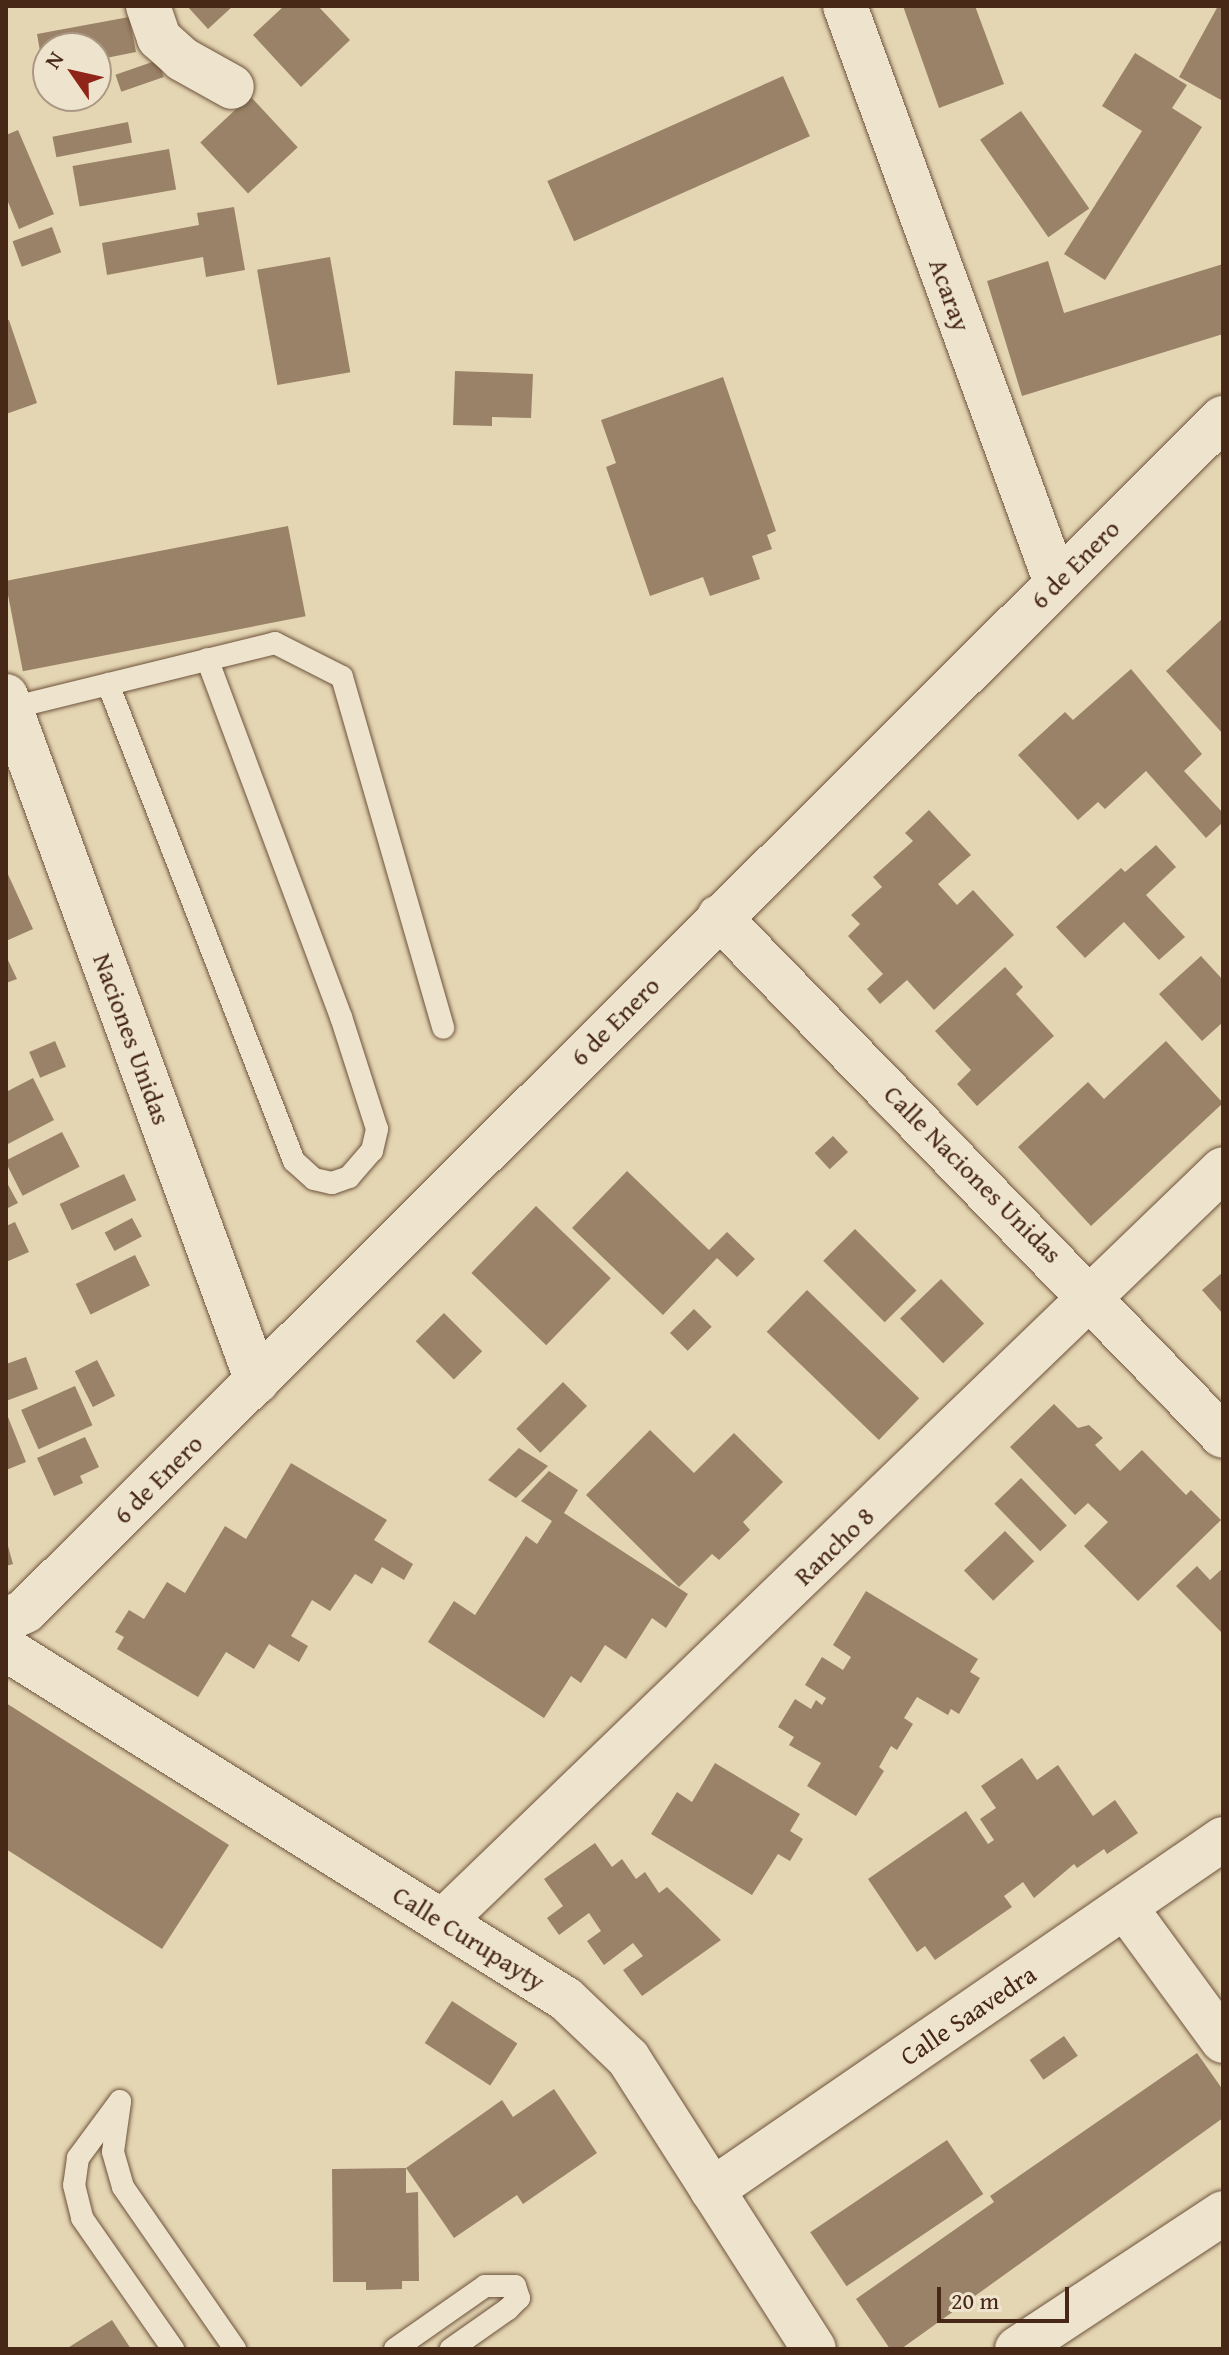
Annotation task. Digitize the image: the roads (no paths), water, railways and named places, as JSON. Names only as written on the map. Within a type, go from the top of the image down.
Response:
[{"type":"street","points":[[148,6],[159,38],[182,59],[232,87]]},
{"type":"street","name":"Acaray","points":[[845,6],[1056,583]]},
{"type":"street","name":"6 de Enero","points":[[6,1620],[25,1611],[1223,418]]},
{"type":"street","name":"Naciones Unidas","points":[[8,705],[257,1381]]},
{"type":"street","name":"Calle Naciones Unidas","points":[[719,917],[1094,1297],[1223,1436]]},
{"type":"street","name":"Rancho 8","points":[[443,1921],[1094,1297],[1223,1169]]},
{"type":"street","name":"Calle Curupayty","points":[[6,1649],[566,1999],[628,2058],[814,2349]]},
{"type":"street","name":"Calle Saavedra","points":[[712,2190],[1223,1839]]},
{"type":"street","points":[[1125,1907],[1223,2041]]},
{"type":"street","points":[[1017,2349],[1223,2213]]},
{"type":"lane","points":[[8,705],[275,643],[342,677],[443,1028]]},
{"type":"lane","points":[[108,684],[294,1161],[314,1179],[332,1183],[349,1177],[372,1151],[377,1129],[341,1017],[207,659]]},
{"type":"lane","points":[[173,2349],[82,2218],[74,2185],[78,2158],[120,2101],[113,2152],[123,2187],[235,2349]]},
{"type":"lane","points":[[395,2349],[485,2286],[515,2286],[519,2298],[508,2309],[451,2349]]}]
